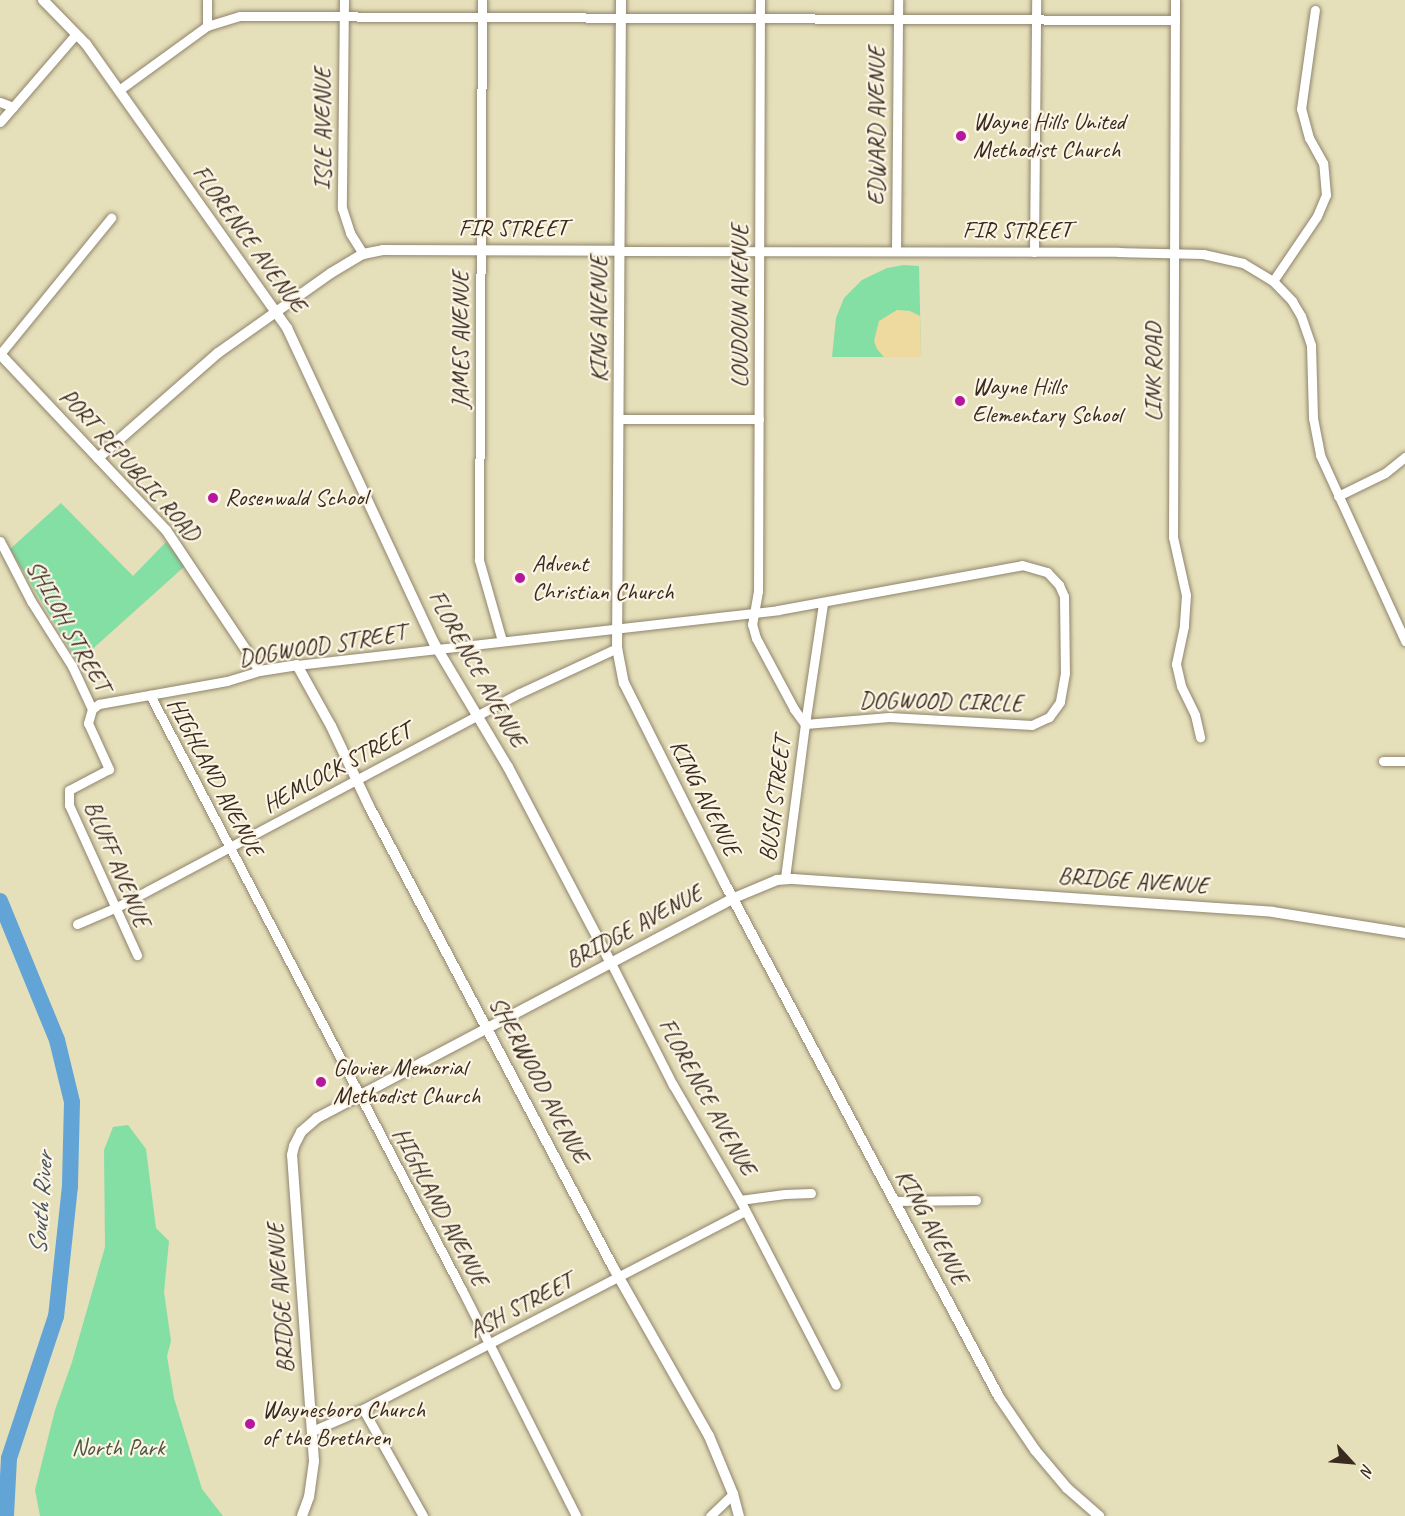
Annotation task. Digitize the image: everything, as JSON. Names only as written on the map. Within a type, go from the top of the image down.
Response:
[{"type":"street","name":"FLORENCE AVENUE","points":[[43,0],[76,34],[118,90],[295,342],[439,649],[508,767],[673,1085],[740,1200],[836,1385]]},
{"type":"street","points":[[207,0],[207,26]]},
{"type":"street","name":"ISLE AVENUE","points":[[344,0],[342,208],[350,233],[363,254]]},
{"type":"street","name":"JAMES AVENUE","points":[[482,0],[479,560],[502,641]]},
{"type":"street","name":"KING AVENUE","points":[[621,0],[617,648],[627,693],[1016,1425],[1067,1488],[1099,1516]]},
{"type":"street","name":"LOUDOUN AVENUE","points":[[754,612],[758,591],[760,0]]},
{"type":"street","name":"EDWARD AVENUE","points":[[896,251],[898,0]]},
{"type":"street","points":[[1034,252],[1036,0]]},
{"type":"street","name":"LINK ROAD","points":[[1175,0],[1173,537],[1186,595],[1184,626],[1176,664],[1181,686],[1195,715],[1200,737]]},
{"type":"street","points":[[1273,281],[1317,216],[1326,195],[1323,163],[1309,138],[1302,109],[1316,10]]},
{"type":"street","points":[[118,90],[207,26],[240,16],[1175,20]]},
{"type":"street","points":[[0,122],[76,34]]},
{"type":"street","points":[[0,102],[13,106]]},
{"type":"street","points":[[0,354],[111,219]]},
{"type":"street","name":"FIR STREET","points":[[363,254],[383,250],[896,251],[1174,253],[1203,254],[1238,260],[1273,281],[1292,301],[1308,332],[1312,361],[1312,406],[1316,439],[1326,471],[1405,641]]},
{"type":"street","points":[[98,458],[218,353],[331,273],[363,254]]},
{"type":"street","name":"PORT REPUBLIC ROAD","points":[[0,354],[166,530],[260,671]]},
{"type":"street","points":[[619,419],[759,419]]},
{"type":"street","points":[[1338,496],[1385,473],[1405,457]]},
{"type":"street","name":"SHILOH STREET","points":[[0,541],[31,601],[72,666],[92,709],[99,704],[150,695]]},
{"type":"street","name":"DOGWOOD CIRCLE","points":[[805,724],[889,717],[1032,725],[1049,717],[1055,711],[1063,693],[1066,603],[1059,585],[1042,569],[1022,565],[823,603]]},
{"type":"street","name":"DOGWOOD STREET","points":[[150,695],[297,665],[823,603]]},
{"type":"street","name":"BUSH STREET","points":[[785,879],[823,603]]},
{"type":"street","name":"BUSH STREET","points":[[754,612],[752,624],[756,638],[794,709],[805,724]]},
{"type":"street","name":"HEMLOCK STREET","points":[[77,924],[117,908],[530,688],[617,648]]},
{"type":"street","name":"SHERWOOD AVENUE","points":[[297,665],[619,1276],[709,1436],[733,1494],[739,1516]]},
{"type":"street","name":"HIGHLAND AVENUE","points":[[150,695],[360,1095],[576,1516]]},
{"type":"street","name":"BLUFF AVENUE","points":[[92,709],[88,723],[109,769],[69,789],[71,815],[117,908],[125,933],[137,955]]},
{"type":"street","points":[[1383,761],[1405,761]]},
{"type":"street","name":"BRIDGE AVENUE","points":[[303,1516],[313,1480],[312,1431],[292,1155],[297,1137],[309,1124],[360,1095],[734,898],[764,884],[785,879],[1273,912],[1405,933]]},
{"type":"street","points":[[740,1200],[811,1193]]},
{"type":"street","points":[[895,1201],[976,1200]]},
{"type":"street","name":"ASH STREET","points":[[312,1431],[363,1409],[745,1211]]},
{"type":"street","points":[[363,1409],[423,1516]]},
{"type":"street","points":[[710,1516],[733,1494]]},
{"type":"green space","points":[[904,265],[919,266],[921,354],[919,357],[832,357],[836,318],[844,298],[862,280],[887,268]]},
{"type":"green space","points":[[61,503],[133,576],[166,542],[185,566],[78,662],[10,549]]},
{"type":"green space","name":"North Park","points":[[128,1125],[146,1149],[156,1228],[169,1241],[164,1292],[171,1341],[167,1356],[174,1398],[202,1489],[223,1516],[40,1516],[35,1490],[55,1410],[72,1362],[105,1247],[104,1150],[113,1127]]},
{"type":"sand","points":[[897,310],[910,311],[920,316],[921,354],[919,357],[884,357],[877,349],[874,341],[879,321]]},
{"type":"waterway","name":"South River","points":[[0,901],[57,1040],[72,1102],[70,1186],[56,1316],[9,1458],[6,1516]]},
{"type":"place","name":"Wayne Hills United Methodist Church","points":[[961,136]]},
{"type":"place","name":"Wayne Hills Elementary School","points":[[960,401]]},
{"type":"place","name":"Rosenwald School","points":[[213,498]]},
{"type":"place","name":"Advent Christian Church","points":[[520,578]]},
{"type":"place","name":"Glovier Memorial Methodist Church","points":[[321,1082]]},
{"type":"place","name":"Waynesboro Church of the Brethren","points":[[250,1424]]}]
